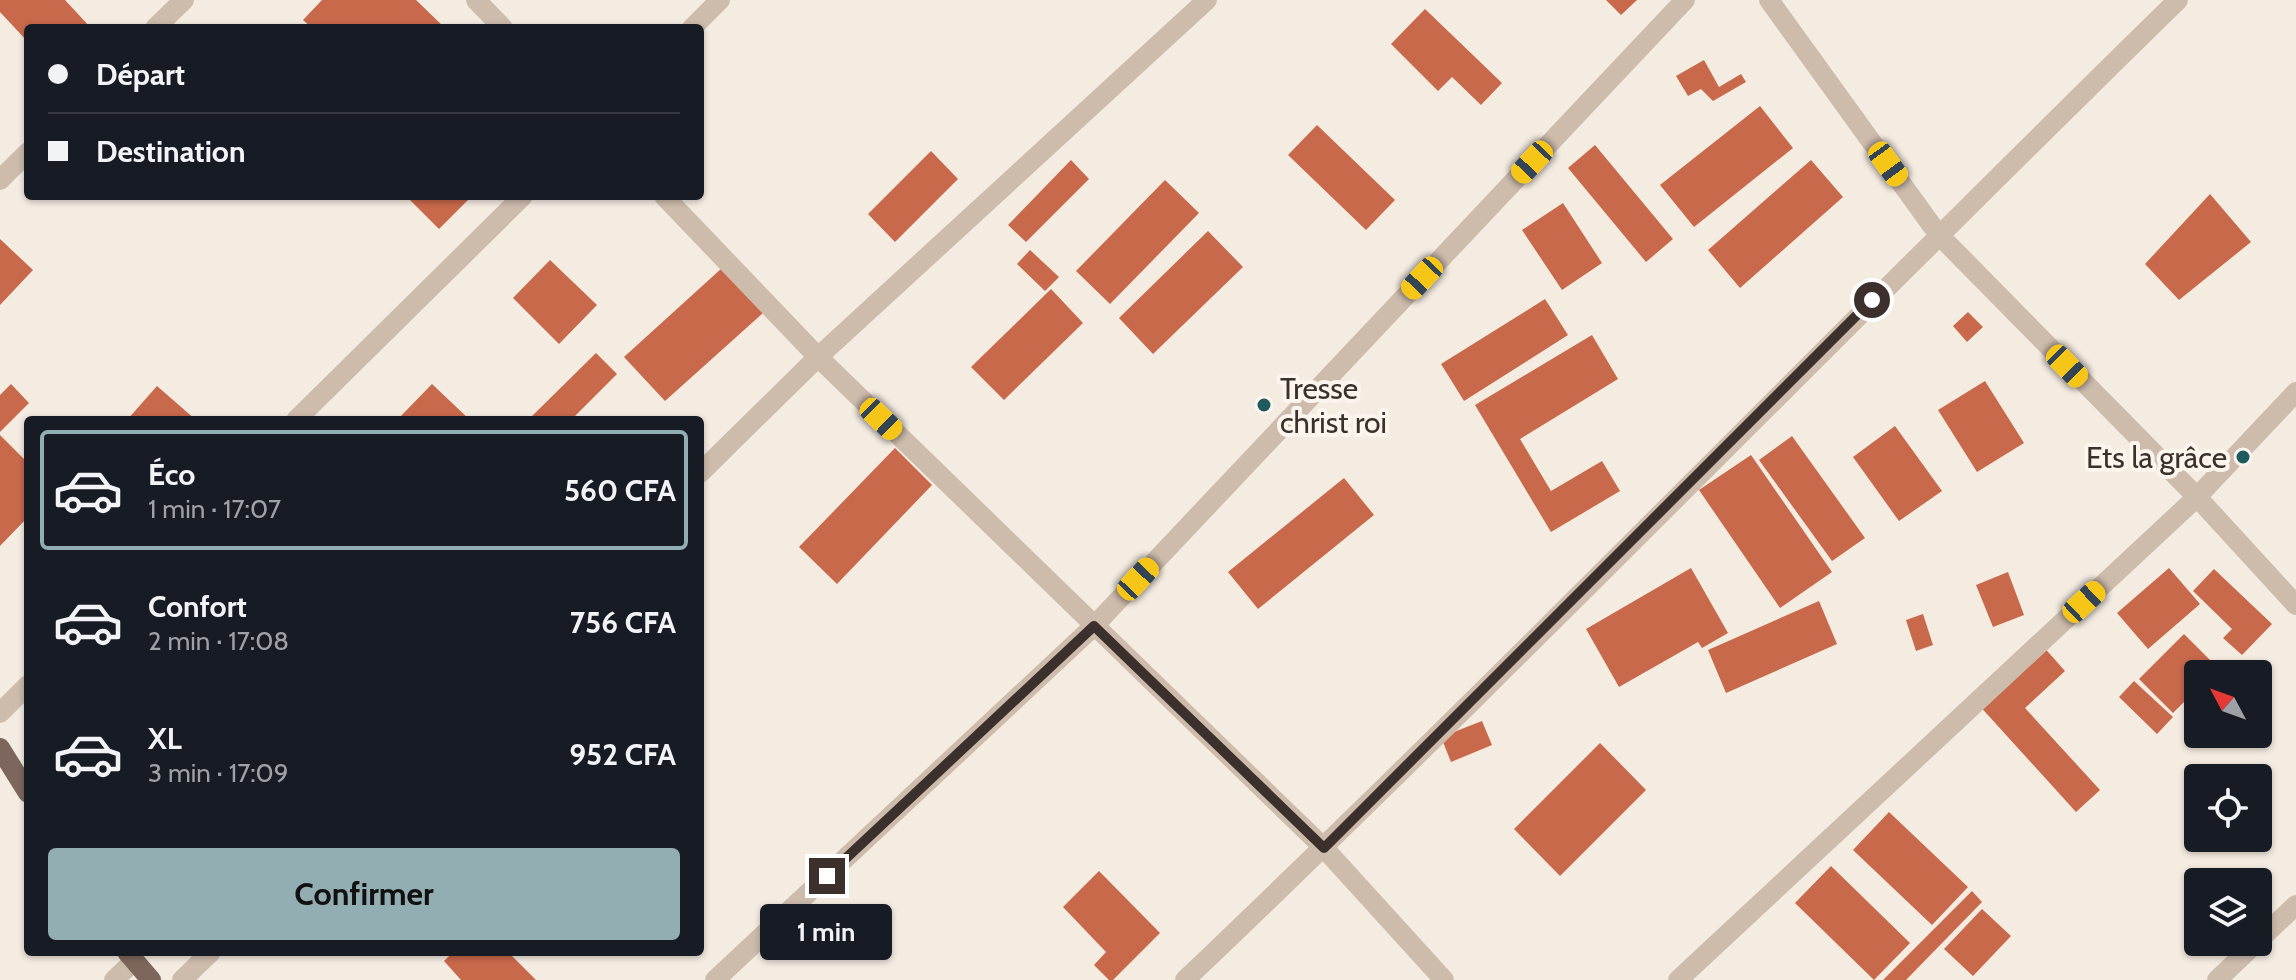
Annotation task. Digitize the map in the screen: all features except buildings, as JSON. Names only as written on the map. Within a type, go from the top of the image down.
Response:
[{"type":"main road","points":[[0,748],[24,787]]},
{"type":"main road","points":[[130,957],[151,980]]},
{"type":"street","points":[[159,24],[184,0]]},
{"type":"street","points":[[476,0],[499,24]]},
{"type":"street","points":[[696,24],[720,0]]},
{"type":"street","points":[[704,469],[818,357],[1207,0]]},
{"type":"street","points":[[715,980],[1094,626],[1685,0]]},
{"type":"street","points":[[1769,0],[1938,234],[2197,497],[2296,605]]},
{"type":"street","points":[[1185,980],[1324,848],[1938,234],[2178,0]]},
{"type":"street","points":[[0,180],[24,156]]},
{"type":"street","points":[[300,416],[519,200]]},
{"type":"street","points":[[668,200],[818,357],[1324,848],[1444,980]]},
{"type":"street","points":[[1678,980],[2197,497],[2296,392]]},
{"type":"street","points":[[0,713],[24,689]]},
{"type":"street","points":[[2272,927],[2296,905]]},
{"type":"street","points":[[182,980],[207,956]]},
{"type":"street","points":[[2217,980],[2242,956]]},
{"type":"street","points":[[114,980],[130,957]]},
{"type":"place","name":"Tresse christ roi","points":[[1264,405]]},
{"type":"place","name":"Ets la grâce","points":[[2243,457]]},
{"type":"route","points":[[827,876],[1094,626],[1324,848],[1872,300]]}]
